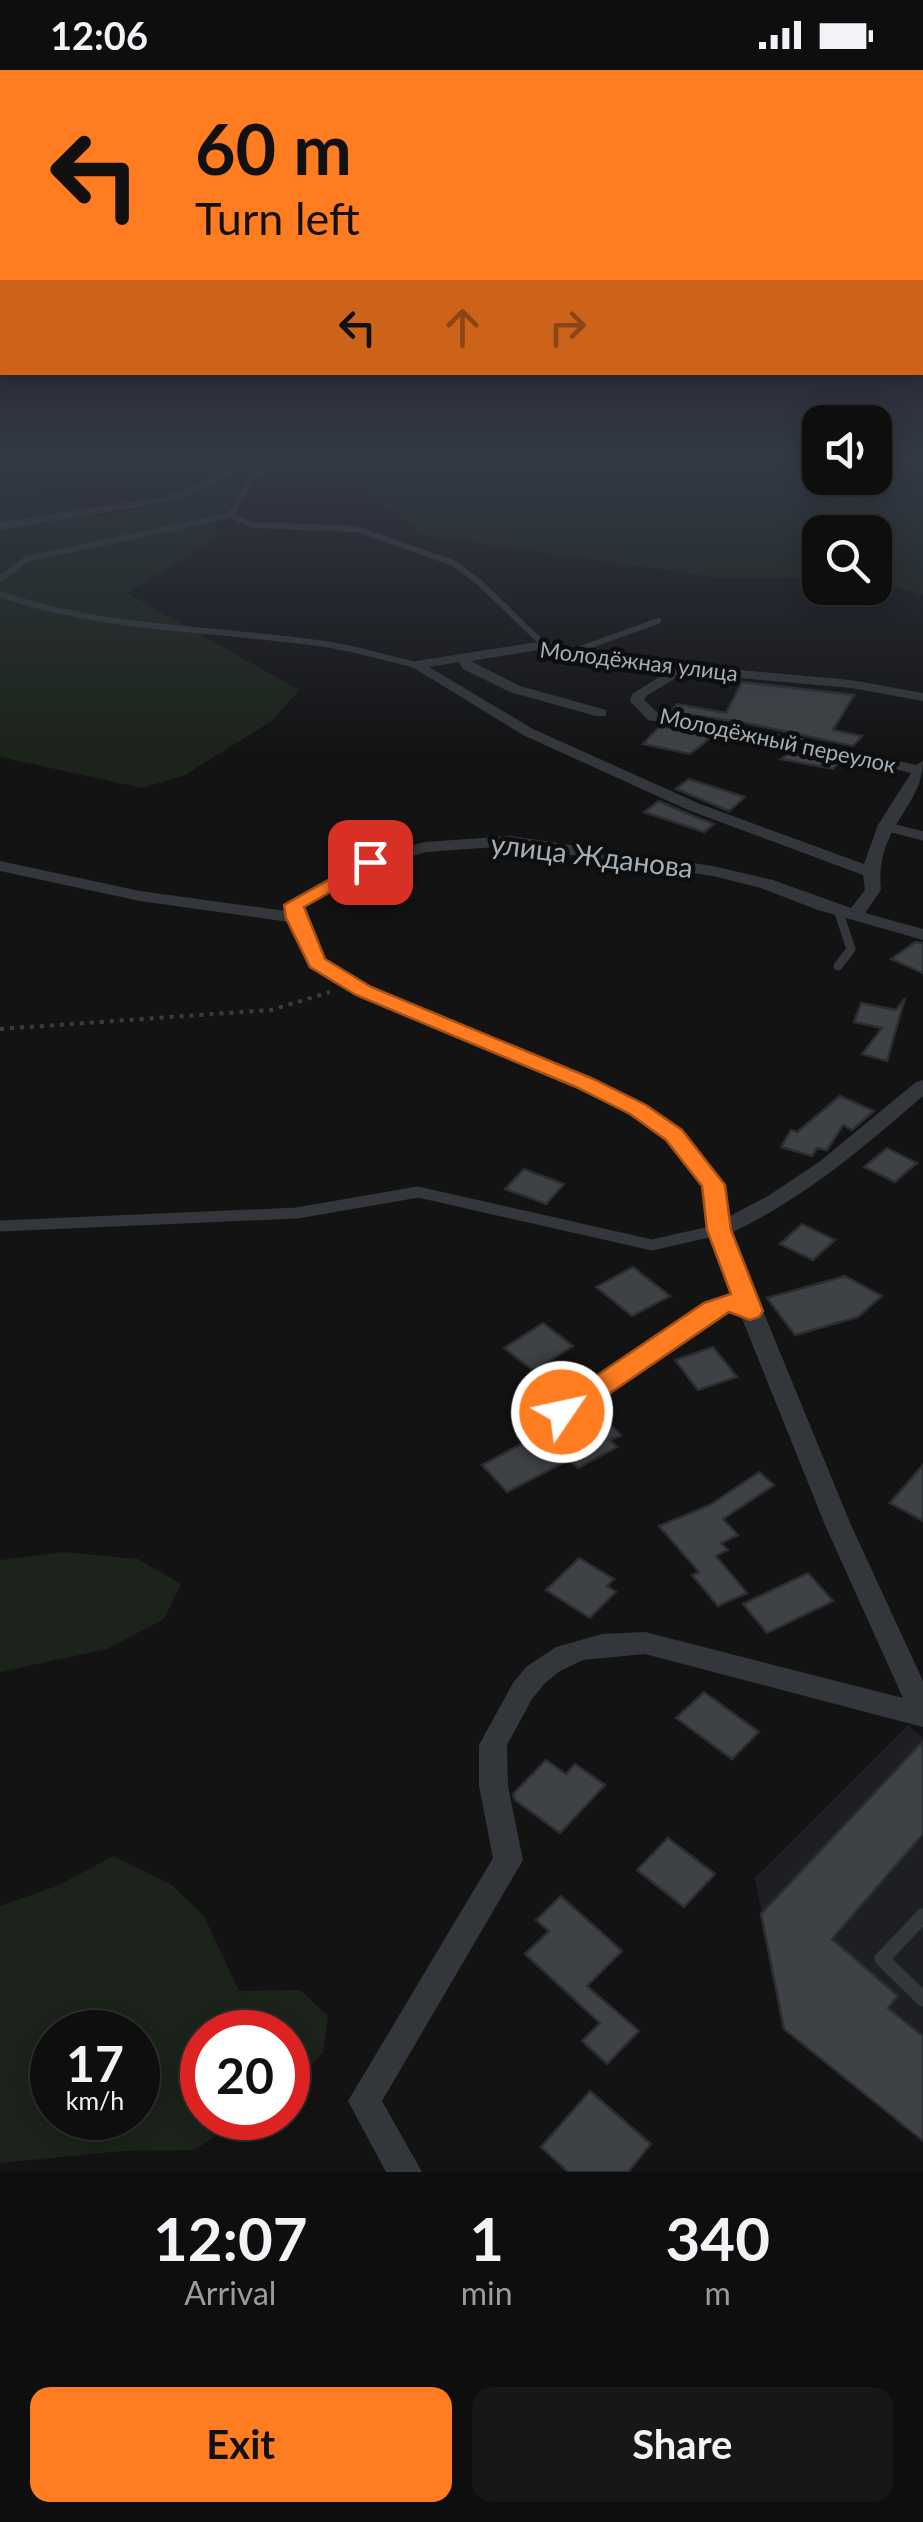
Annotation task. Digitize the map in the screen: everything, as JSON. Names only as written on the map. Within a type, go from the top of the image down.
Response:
[{"type":"street","name":"Молодёжная улица","points":[[416,665],[544,645],[682,669],[851,684],[923,697]]},
{"type":"street","points":[[464,660],[468,666],[515,688],[601,713]]},
{"type":"street","points":[[416,665],[528,732],[694,808],[868,871]]},
{"type":"street","name":"Молодёжный переулок","points":[[682,669],[639,694],[638,701],[653,717],[922,768]]},
{"type":"street","points":[[492,708],[515,688]]},
{"type":"street","points":[[847,912],[873,890],[868,871],[888,826],[922,768]]},
{"type":"street","name":"улица Жданова","points":[[296,918],[294,905],[370,862],[425,847],[467,841],[510,841],[714,871],[767,884],[923,935]]},
{"type":"street","points":[[0,866],[140,896],[249,908],[296,918],[317,963],[353,985],[503,1052],[584,1082],[638,1110],[674,1135],[714,1185],[719,1230],[750,1311],[838,1526],[923,1713]]},
{"type":"street","points":[[719,1230],[763,1211],[818,1176],[923,1086]]},
{"type":"street","points":[[405,2172],[364,2101],[508,1860],[493,1746],[519,1693],[556,1656],[599,1643],[645,1643],[923,1713]]},
{"type":"lane","points":[[0,579],[27,559],[45,555]]},
{"type":"lane","points":[[432,555],[452,562],[544,645]]},
{"type":"lane","points":[[0,594],[46,610],[120,624],[321,644],[416,665]]},
{"type":"lane","points":[[580,649],[658,621]]},
{"type":"lane","points":[[888,826],[923,836]]},
{"type":"lane","points":[[838,966],[852,949],[847,912]]},
{"type":"lane","points":[[0,1226],[297,1213],[418,1192],[652,1245],[719,1230]]},
{"type":"lane","points":[[562,1412],[727,1302],[750,1311]]},
{"type":"lane","points":[[923,1916],[882,1958],[923,1999]]},
{"type":"path","points":[[0,1029],[271,1010],[353,985]]},
{"type":"shaded area","points":[[0,555],[189,555],[127,593],[299,690],[273,720],[185,775],[142,788],[0,757]]},
{"type":"shaded area","points":[[561,555],[802,555],[802,578],[720,578]]},
{"type":"shaded area","points":[[892,555],[923,555],[923,595],[892,585]]},
{"type":"shaded area","points":[[64,1552],[138,1559],[181,1584],[164,1619],[107,1649],[0,1672],[0,1560]]},
{"type":"shaded area","points":[[908,1725],[923,1738],[923,2141],[784,2029],[755,1878]]},
{"type":"shaded area","points":[[113,1856],[172,1885],[204,1916],[239,1991],[300,1990],[328,2016],[323,2053],[310,2066],[310,2010],[180,2010],[180,2140],[210,2140],[194,2150],[123,2151],[0,2163],[0,1906],[57,1886]]},
{"type":"building","points":[[742,682],[854,695],[833,730],[862,736],[853,746],[671,712],[677,704],[726,713]]},
{"type":"building","points":[[660,726],[714,735],[690,754],[643,744]]},
{"type":"building","points":[[794,749],[841,760],[833,769],[781,759]]},
{"type":"building","points":[[689,779],[745,797],[729,811],[676,789]]},
{"type":"building","points":[[659,801],[714,824],[704,832],[644,812]]},
{"type":"building","points":[[915,942],[923,943],[923,973],[891,959]]},
{"type":"building","points":[[905,998],[887,1061],[862,1054],[882,1028],[854,1022],[861,1003],[896,1010]]},
{"type":"building","points":[[840,1096],[874,1111],[852,1130],[843,1125],[827,1150],[817,1148],[812,1156],[781,1147],[791,1130],[797,1132]]},
{"type":"building","points":[[887,1148],[917,1163],[895,1182],[864,1167]]},
{"type":"building","points":[[524,1169],[564,1184],[546,1204],[505,1189]]},
{"type":"building","points":[[802,1224],[835,1240],[813,1260],[780,1244]]},
{"type":"building","points":[[633,1267],[670,1296],[632,1316],[596,1287]]},
{"type":"building","points":[[845,1276],[882,1296],[858,1317],[795,1335],[767,1298]]},
{"type":"building","points":[[543,1323],[573,1346],[534,1371],[504,1348]]},
{"type":"building","points":[[713,1347],[737,1377],[698,1390],[675,1360]]},
{"type":"building","points":[[592,1406],[621,1435],[610,1440],[617,1447],[578,1468],[569,1460],[507,1492],[482,1465]]},
{"type":"building","points":[[923,1465],[923,1521],[890,1503]]},
{"type":"building","points":[[759,1472],[774,1485],[723,1519],[738,1535],[721,1543],[728,1550],[716,1556],[747,1593],[718,1606],[692,1575],[699,1572],[659,1526],[710,1505]]},
{"type":"building","points":[[579,1558],[614,1579],[607,1586],[616,1592],[590,1618],[546,1590]]},
{"type":"building","points":[[808,1573],[833,1601],[767,1633],[743,1604]]},
{"type":"building","points":[[704,1692],[759,1732],[732,1759],[676,1718]]},
{"type":"building","points":[[923,1741],[923,1834],[832,1939],[898,1996],[888,2008],[923,2036],[923,2141],[784,2029],[761,1914]]},
{"type":"building","points":[[546,1760],[566,1774],[575,1764],[605,1785],[560,1833],[515,1800],[513,1794]]},
{"type":"building","points":[[668,1838],[715,1874],[684,1907],[637,1870]]},
{"type":"building","points":[[561,1896],[622,1951],[587,1986],[639,2031],[607,2064],[582,2041],[600,2023],[525,1954],[549,1931],[536,1920]]},
{"type":"building","points":[[590,2091],[651,2144],[628,2172],[568,2172],[541,2147]]},
{"type":"route","points":[[370,862],[294,905],[317,963],[363,991],[503,1052],[584,1082],[638,1110],[674,1135],[714,1185],[719,1230],[750,1311],[727,1302],[562,1412]]}]
